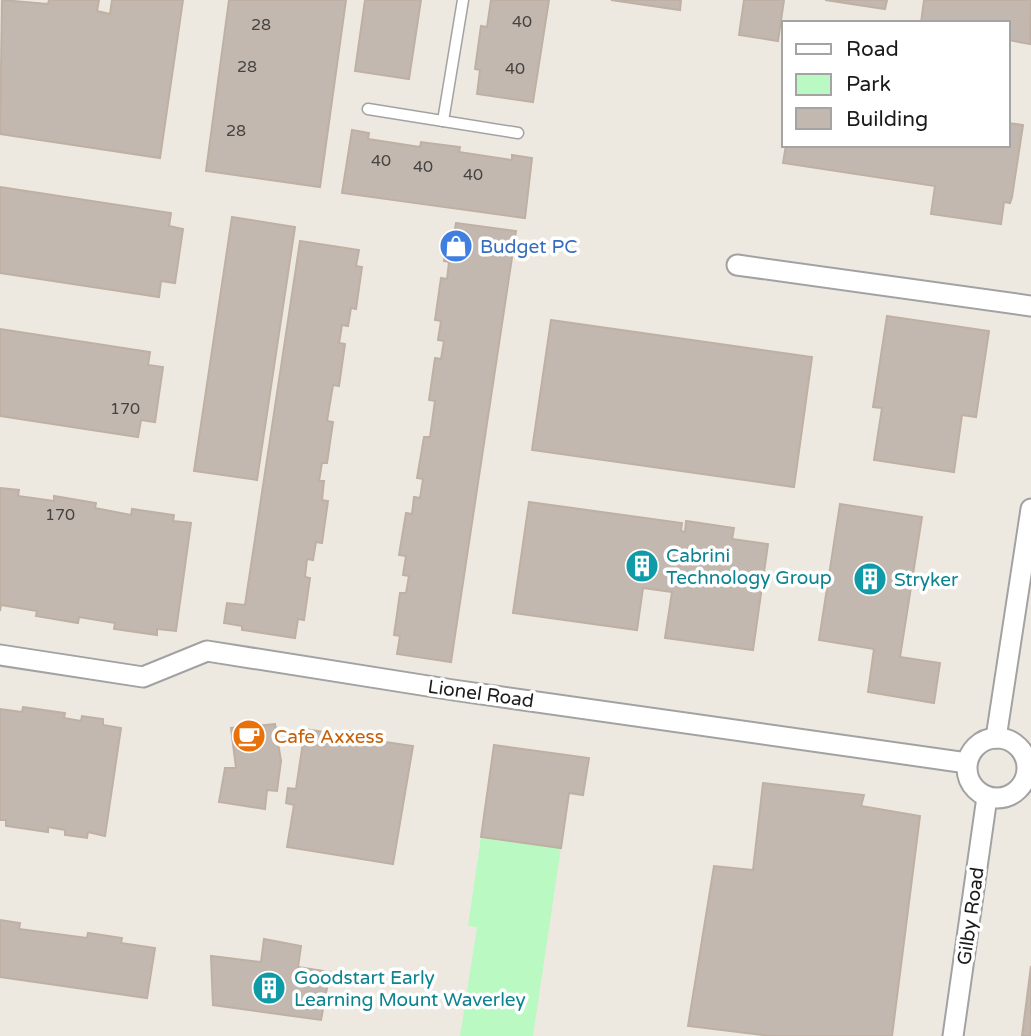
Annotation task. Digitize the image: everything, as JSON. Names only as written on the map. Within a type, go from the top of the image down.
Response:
[{"type":"street","points":[[737,265],[1031,306]]},
{"type":"street","points":[[996,738],[1031,509]]},
{"type":"street","name":"Lionel Road","points":[[0,655],[143,677],[207,651],[453,690],[967,763]]},
{"type":"street","points":[[996,738],[1016,744],[1027,761],[1029,772],[1024,782],[1009,796],[987,797],[971,784],[967,763],[977,745],[996,738]]},
{"type":"street","name":"Gilby Road","points":[[953,1036],[987,797]]},
{"type":"lane","points":[[443,121],[463,0]]},
{"type":"lane","points":[[368,109],[518,133]]},
{"type":"green space","points":[[481,837],[561,848],[533,1036],[460,1036],[477,927],[468,926]]},
{"type":"building","points":[[2,0],[48,4],[49,0],[99,0],[97,11],[110,14],[112,0],[183,0],[160,158],[0,134]]},
{"type":"building","points":[[229,0],[346,0],[320,187],[206,171]]},
{"type":"building","points":[[365,0],[421,0],[409,79],[355,71]]},
{"type":"building","points":[[491,0],[549,0],[533,102],[477,94],[480,70],[475,69],[481,26],[487,27]]},
{"type":"building","points":[[611,0],[681,0],[680,10]]},
{"type":"building","points":[[744,0],[784,0],[778,41],[739,35]]},
{"type":"building","points":[[825,0],[887,0],[885,9]]},
{"type":"building","points":[[924,0],[1031,0],[1030,44],[1010,40],[1010,21],[921,21]]},
{"type":"building","points":[[1010,123],[1023,125],[1012,197],[1010,203],[1004,202],[1001,224],[931,214],[935,186],[783,163],[786,147],[1010,147]]},
{"type":"building","points":[[352,130],[369,133],[368,139],[420,147],[421,142],[460,147],[459,152],[512,160],[512,155],[532,158],[525,218],[342,193]]},
{"type":"building","points":[[0,187],[171,213],[169,226],[183,229],[175,283],[161,281],[159,297],[0,273]]},
{"type":"building","points":[[232,217],[295,227],[257,480],[194,471]]},
{"type":"building","points":[[456,223],[516,231],[451,662],[397,654],[400,636],[394,635],[400,593],[406,593],[409,576],[403,575],[406,556],[399,555],[406,513],[412,514],[414,497],[420,498],[423,479],[417,478],[424,437],[430,437],[435,401],[429,400],[435,358],[441,359],[444,341],[438,340],[441,321],[435,320],[441,278],[447,279],[449,262],[444,261],[447,240],[453,240]]},
{"type":"building","points":[[300,241],[359,250],[356,266],[362,267],[356,309],[351,308],[348,326],[342,325],[339,343],[345,344],[339,386],[333,385],[327,421],[333,422],[327,463],[322,463],[319,481],[324,481],[322,500],[328,501],[322,543],[316,542],[313,560],[307,559],[305,577],[310,578],[304,620],[298,619],[295,638],[242,630],[242,626],[224,623],[227,603],[245,605]]},
{"type":"building","points":[[887,316],[989,331],[976,417],[962,415],[954,472],[874,460],[882,408],[873,407]]},
{"type":"building","points":[[551,320],[812,357],[794,487],[532,450]]},
{"type":"building","points":[[0,329],[150,352],[148,365],[163,367],[155,422],[141,420],[138,437],[0,416]]},
{"type":"building","points":[[0,488],[19,490],[18,496],[54,501],[54,496],[96,503],[95,508],[131,515],[132,509],[174,515],[173,521],[191,523],[176,631],[157,629],[157,635],[114,629],[115,623],[79,617],[78,623],[36,616],[37,611],[1,605],[0,611]]},
{"type":"building","name":"Cabrini Technology Group","points":[[529,502],[682,523],[681,531],[685,532],[686,521],[734,528],[732,539],[768,544],[753,650],[665,638],[672,592],[643,588],[637,630],[513,613]]},
{"type":"building","name":"Stryker","points":[[840,504],[922,517],[900,657],[940,663],[934,703],[868,692],[874,649],[819,640]]},
{"type":"building","points":[[23,707],[65,713],[64,718],[81,721],[82,716],[103,719],[103,725],[121,728],[105,836],[88,832],[87,838],[65,835],[65,830],[48,827],[48,832],[6,826],[6,820],[0,820],[0,709],[22,712]]},
{"type":"building","points":[[275,724],[281,761],[277,791],[267,790],[265,809],[219,802],[225,768],[236,768],[231,728]]},
{"type":"building","points":[[305,729],[342,735],[342,731],[351,731],[352,737],[413,746],[393,864],[287,847],[294,805],[286,803],[288,788],[296,789]]},
{"type":"building","points":[[494,745],[589,758],[583,795],[569,793],[561,848],[481,837]]},
{"type":"building","points":[[763,783],[864,795],[861,806],[920,816],[892,1036],[771,1036],[688,1026],[714,866],[753,870]]},
{"type":"building","points":[[0,920],[20,923],[19,929],[87,938],[88,933],[122,938],[121,943],[155,948],[147,998],[0,977]]},
{"type":"building","name":"Goodstart Early Learning Mount Waverley","points":[[264,939],[301,946],[298,967],[330,972],[321,1020],[213,1005],[211,956],[261,962]]},
{"type":"building","points":[[1031,966],[1031,1036],[1022,1036]]},
{"type":"place","name":"Budget PC","points":[[456,246]]},
{"type":"place","name":"Cabrini Technology Group","points":[[642,566]]},
{"type":"place","name":"Stryker","points":[[870,579]]},
{"type":"place","name":"Cafe Axxess","points":[[249,736]]},
{"type":"place","name":"Goodstart Early Learning Mount Waverley","points":[[269,988]]}]
